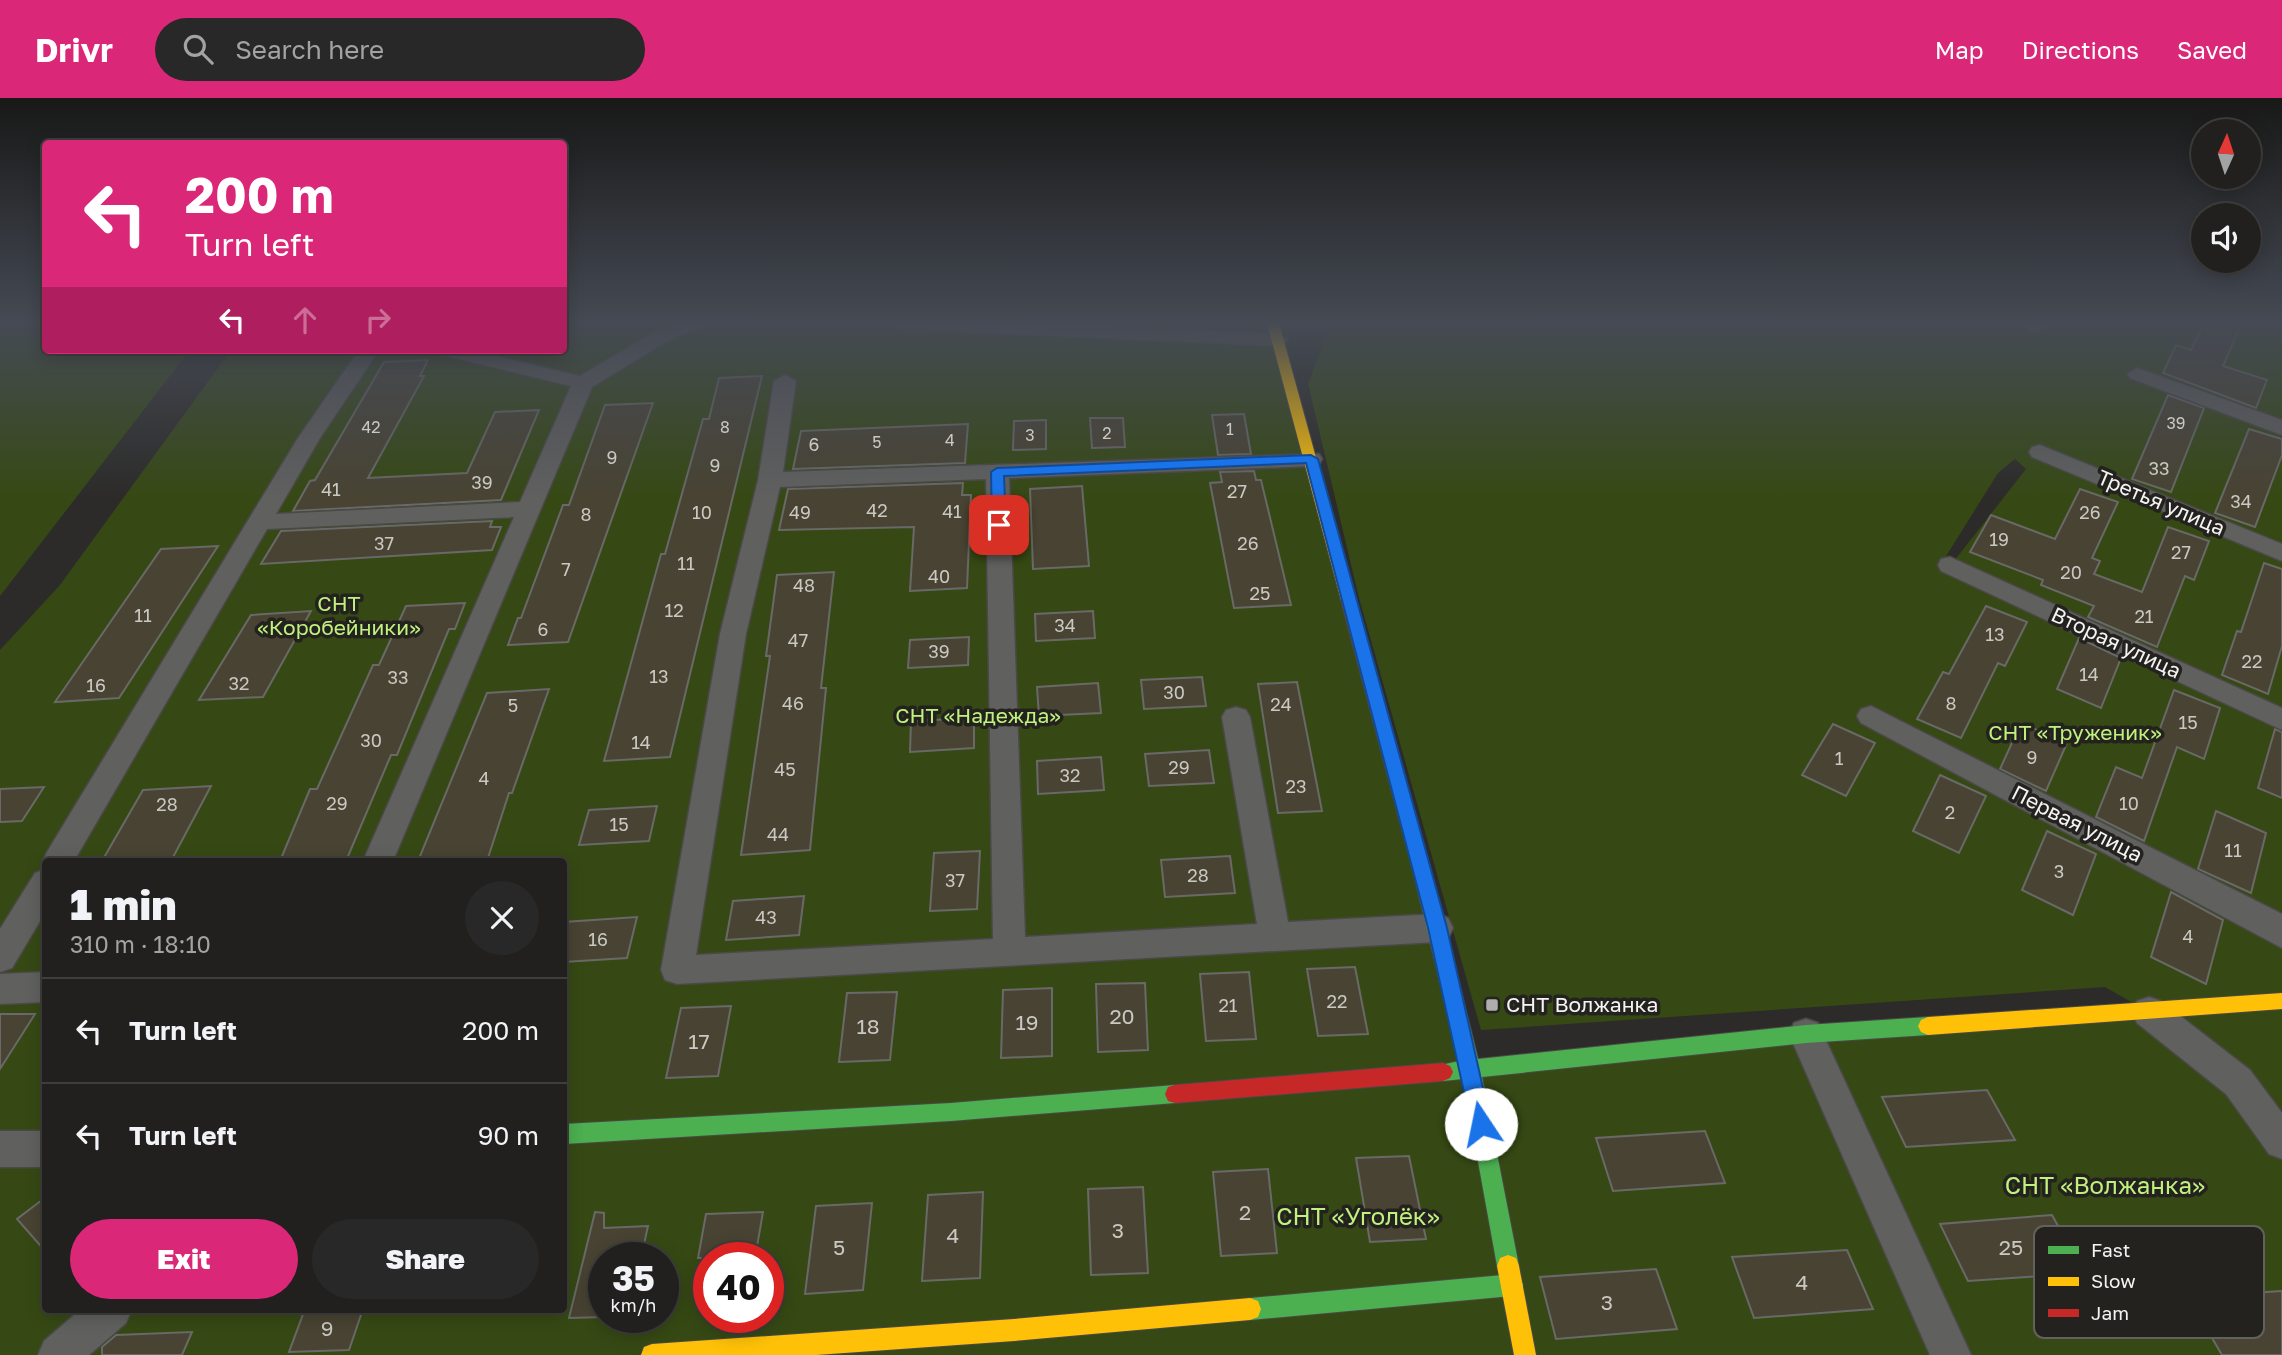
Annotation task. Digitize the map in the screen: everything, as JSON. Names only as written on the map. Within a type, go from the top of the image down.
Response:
[{"type":"street","points":[[60,858],[262,522],[309,438],[347,382]]},
{"type":"street","points":[[379,858],[583,383],[577,382]]},
{"type":"street","points":[[785,382],[770,480],[733,634],[677,970],[1009,949],[1437,928]]},
{"type":"street","points":[[1290,382],[1437,928],[1471,1070],[1525,1355]]},
{"type":"street","points":[[2158,382],[2282,428]]},
{"type":"street","name":"Третья улица","points":[[2040,452],[2282,553]]},
{"type":"street","points":[[770,480],[1311,459]]},
{"type":"street","points":[[997,472],[1009,949]]},
{"type":"street","points":[[262,522],[528,509]]},
{"type":"street","name":"Вторая улица","points":[[1951,565],[2282,720]]},
{"type":"street","name":"Первая улица","points":[[1871,716],[2275,926],[2282,934]]},
{"type":"street","points":[[1236,717],[1275,937]]},
{"type":"street","points":[[0,958],[42,889]]},
{"type":"street","points":[[0,989],[42,987]]},
{"type":"street","points":[[567,1134],[951,1112],[1471,1070],[1806,1034],[2282,1001]]},
{"type":"street","points":[[2149,1012],[2238,1082],[2282,1142]]},
{"type":"street","points":[[1806,1034],[1951,1355]]},
{"type":"street","points":[[0,1149],[42,1149]]},
{"type":"street","points":[[652,1355],[1014,1329],[1512,1285]]},
{"type":"street","points":[[58,1355],[107,1313]]},
{"type":"green space","points":[[0,382],[166,382],[0,596]]},
{"type":"green space","points":[[208,382],[1289,382],[1471,1070],[2147,1011],[2105,987],[1481,1030],[1359,598],[1308,384],[1309,382],[2282,382],[2282,1355],[0,1355],[0,650],[60,585]],"holes":[[[2015,459],[2026,469],[1951,565],[1943,561],[1998,473]]]},
{"type":"building","points":[[373,382],[421,382],[368,478],[467,473],[495,412],[539,410],[501,500],[293,511],[310,481],[315,480]]},
{"type":"building","points":[[718,382],[761,382],[670,757],[604,761],[661,554],[665,554],[703,419],[709,419]]},
{"type":"building","points":[[2186,382],[2266,382],[2256,408]]},
{"type":"building","points":[[2168,395],[2204,408],[2171,492],[2132,479]]},
{"type":"building","points":[[653,403],[568,642],[508,645],[518,618],[521,618],[563,505],[569,505],[605,405]]},
{"type":"building","points":[[1244,414],[1251,454],[1218,455],[1212,415]]},
{"type":"building","points":[[1090,418],[1123,418],[1125,447],[1092,448]]},
{"type":"building","points":[[1046,420],[1046,449],[1013,450],[1014,421]]},
{"type":"building","points":[[968,424],[965,463],[793,469],[801,431]]},
{"type":"building","points":[[2249,429],[2282,439],[2282,455],[2255,527],[2215,513]]},
{"type":"building","points":[[1254,471],[1256,480],[1261,480],[1291,605],[1234,608],[1210,483],[1222,482],[1220,472]]},
{"type":"building","points":[[963,483],[962,495],[971,495],[967,588],[910,591],[914,527],[779,530],[788,489]]},
{"type":"building","points":[[1082,486],[1089,566],[1033,569],[1030,489]]},
{"type":"building","points":[[2080,489],[2118,502],[2092,558],[2100,561],[2094,574],[2142,592],[2168,527],[2209,541],[2194,580],[2185,576],[2157,647],[2088,617],[2094,606],[2041,585],[2043,580],[1970,552],[1991,515],[2055,539]]},
{"type":"building","points":[[492,521],[490,527],[501,527],[492,550],[261,564],[281,531]]},
{"type":"building","points":[[218,546],[119,698],[55,702],[161,549]]},
{"type":"building","points":[[2264,563],[2282,569],[2282,646],[2268,694],[2222,675],[2237,631],[2241,632]]},
{"type":"building","points":[[834,572],[821,688],[826,688],[810,850],[741,855],[770,656],[766,656],[777,575]]},
{"type":"building","points":[[465,603],[455,629],[449,629],[397,755],[391,755],[347,858],[281,858],[310,789],[317,789],[373,665],[379,665],[406,606]]},
{"type":"building","points":[[1986,606],[2027,622],[2005,666],[1998,663],[1961,738],[1917,719],[1943,672],[1949,674]]},
{"type":"building","points":[[311,611],[263,697],[199,700],[251,615]]},
{"type":"building","points":[[1093,611],[1095,638],[1036,641],[1035,614]]},
{"type":"building","points":[[969,637],[968,665],[908,668],[910,640]]},
{"type":"building","points":[[2079,638],[2121,658],[2101,708],[2057,689]]},
{"type":"building","points":[[1202,677],[1206,706],[1144,709],[1141,680]]},
{"type":"building","points":[[1297,682],[1322,811],[1278,813],[1258,684]]},
{"type":"building","points":[[1098,683],[1101,713],[1039,716],[1037,687]]},
{"type":"building","points":[[549,689],[512,793],[509,793],[488,858],[419,858],[487,693]]},
{"type":"building","points":[[2174,690],[2220,708],[2204,759],[2177,747],[2144,841],[2096,817],[2116,767],[2142,778]]},
{"type":"building","points":[[974,718],[974,748],[910,752],[911,721]]},
{"type":"building","points":[[2021,723],[2067,743],[2046,791],[2000,769]]},
{"type":"building","points":[[1833,724],[1875,743],[1846,796],[1802,775]]},
{"type":"building","points":[[2275,729],[2282,732],[2282,798],[2258,788]]},
{"type":"building","points":[[1209,750],[1214,783],[1149,786],[1145,754]]},
{"type":"building","points":[[1101,757],[1104,790],[1038,794],[1037,761]]},
{"type":"building","points":[[1940,775],[1986,796],[1959,853],[1913,831]]},
{"type":"building","points":[[211,786],[173,858],[104,858],[143,790]]},
{"type":"building","points":[[44,787],[22,821],[0,822],[0,789]]},
{"type":"building","points":[[657,806],[649,841],[579,845],[589,810]]},
{"type":"building","points":[[2216,811],[2266,833],[2251,893],[2198,869]]},
{"type":"building","points":[[2047,831],[2096,854],[2073,915],[2022,890]]},
{"type":"building","points":[[980,851],[977,909],[930,911],[934,853]]},
{"type":"building","points":[[1230,856],[1235,893],[1165,897],[1161,860]]},
{"type":"building","points":[[2171,892],[2223,920],[2206,984],[2151,957]]},
{"type":"building","points":[[804,896],[799,935],[726,940],[733,901]]},
{"type":"building","points":[[637,917],[627,958],[567,962],[567,922]]},
{"type":"building","points":[[1355,967],[1368,1034],[1318,1036],[1307,969]]},
{"type":"building","points":[[1249,972],[1256,1039],[1206,1041],[1200,974]]},
{"type":"building","points":[[1145,983],[1148,1050],[1098,1052],[1096,984]]},
{"type":"building","points":[[1052,988],[1052,1056],[1001,1058],[1003,990]]},
{"type":"building","points":[[897,992],[890,1060],[839,1062],[847,993]]},
{"type":"building","points":[[731,1006],[718,1076],[666,1078],[681,1008]]},
{"type":"building","points":[[0,1014],[35,1014],[0,1069]]},
{"type":"building","points":[[1987,1090],[2015,1140],[1906,1147],[1882,1097]]},
{"type":"building","points":[[1705,1131],[1725,1183],[1613,1191],[1596,1138]]},
{"type":"building","points":[[1409,1156],[1426,1239],[1370,1242],[1356,1158]]},
{"type":"building","points":[[1268,1169],[1277,1253],[1221,1256],[1213,1172]]},
{"type":"building","points":[[1143,1187],[1148,1273],[1091,1275],[1088,1189]]},
{"type":"building","points":[[983,1192],[980,1278],[922,1281],[928,1195]]},
{"type":"building","points":[[42,1200],[42,1247],[17,1219]]},
{"type":"building","points":[[872,1203],[863,1290],[805,1294],[816,1206]]},
{"type":"building","points":[[595,1212],[604,1213],[604,1228],[648,1226],[644,1242],[588,1242],[588,1317],[569,1318]]},
{"type":"building","points":[[763,1212],[758,1242],[701,1242],[706,1214]]},
{"type":"building","points":[[2052,1215],[2058,1226],[2034,1226],[2034,1276],[1968,1281],[1940,1224]]},
{"type":"building","points":[[1847,1250],[1873,1309],[1754,1318],[1732,1257]]},
{"type":"building","points":[[1656,1269],[1677,1329],[1556,1339],[1540,1277]]},
{"type":"building","points":[[2282,1291],[2282,1355],[2222,1355],[2212,1338],[2264,1338],[2264,1292]]},
{"type":"building","points":[[304,1313],[362,1313],[349,1350],[289,1352]]},
{"type":"building","points":[[192,1332],[182,1355],[102,1355],[102,1347],[116,1335]]},
{"type":"traffic: fast","points":[[1421,867],[1471,1070],[1508,1266]]},
{"type":"traffic: fast","points":[[1443,1072],[1806,1034],[1928,1026]]},
{"type":"traffic: fast","points":[[567,1134],[951,1112],[1175,1094]]},
{"type":"traffic: fast","points":[[1250,1309],[1512,1285]]},
{"type":"traffic: slow","points":[[1289,382],[1348,600]]},
{"type":"traffic: slow","points":[[1928,1026],[2282,1001]]},
{"type":"traffic: slow","points":[[1508,1266],[1525,1355]]},
{"type":"traffic: slow","points":[[652,1355],[1014,1330],[1250,1309]]},
{"type":"traffic: jam","points":[[1348,600],[1421,867]]},
{"type":"traffic: jam","points":[[1175,1094],[1443,1072]]},
{"type":"place","name":"СНТ Волжанка","points":[[1492,1005]]},
{"type":"route","points":[[999,525],[997,472],[1311,459],[1437,928],[1481,1124]]},
{"type":"park label","name":"СНТ «Коробейники»","points":[[339,616]]},
{"type":"park label","name":"СНТ «Надежда»","points":[[978,716]]},
{"type":"park label","name":"СНТ «Труженик»","points":[[2075,733]]},
{"type":"park label","name":"СНТ «Волжанка»","points":[[2105,1186]]},
{"type":"park label","name":"СНТ «Уголёк»","points":[[1358,1217]]}]
